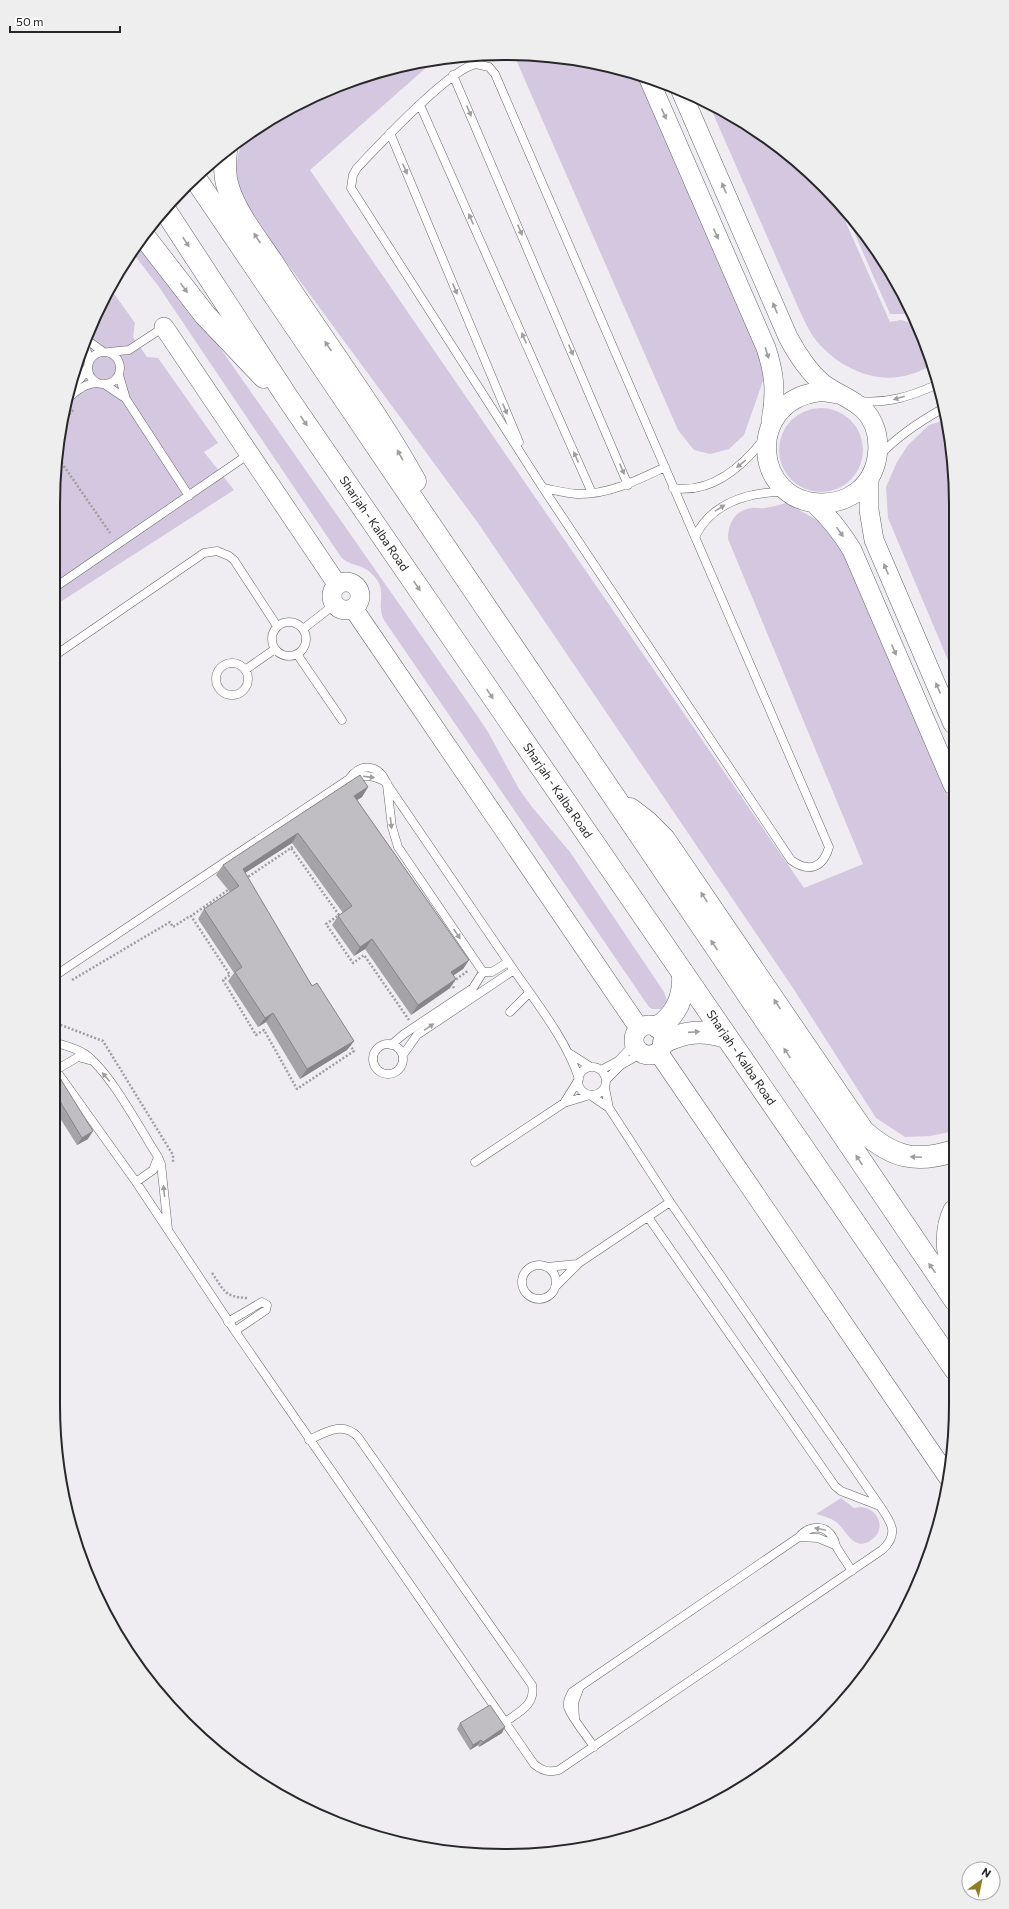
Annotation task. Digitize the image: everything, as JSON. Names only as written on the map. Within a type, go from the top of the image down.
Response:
[{"type":"highway","points":[[226,159],[225,168],[228,187],[235,204],[293,295],[397,449],[434,517],[448,553]]},
{"type":"highway","points":[[198,182],[949,1291]]},
{"type":"highway","name":"Sharjah - Kalba Road","points":[[168,214],[289,400],[949,1361]]},
{"type":"highway","points":[[148,240],[220,332],[289,400]]},
{"type":"highway","points":[[616,800],[647,822],[664,839],[863,1131],[878,1144],[902,1155],[915,1158],[935,1157],[949,1152]]},
{"type":"highway","points":[[649,1041],[678,1006],[682,996],[684,976]]},
{"type":"highway","points":[[649,1041],[688,1033],[714,1033],[726,1037]]},
{"type":"highway","points":[[949,1232],[949,1256]]},
{"type":"street","points":[[651,85],[766,348],[772,367],[775,386],[775,400],[766,451],[769,467],[777,480],[788,492],[800,499],[814,503],[830,503],[845,499],[858,490],[869,479]]},
{"type":"street","points":[[685,99],[788,337],[798,356],[822,383],[864,410],[873,425],[878,441],[877,458],[869,479],[869,510],[874,540],[949,715]]},
{"type":"street","points":[[164,327],[337,584]]},
{"type":"street","points":[[769,429],[783,407],[799,396],[818,392],[845,397]]},
{"type":"street","points":[[814,503],[829,517],[852,550],[949,777]]},
{"type":"street","points":[[342,582],[351,582],[358,588],[360,597],[359,602],[353,608],[345,610],[334,605],[331,596],[337,584],[342,582]]},
{"type":"street","points":[[353,608],[944,1471]]},
{"type":"lane","points":[[476,64],[489,67],[496,74],[828,846],[826,856],[819,864],[810,867],[800,866],[791,860],[543,488],[351,188],[353,174],[356,168],[390,133],[453,75],[470,65],[476,64]]},
{"type":"lane","points":[[453,75],[628,485]]},
{"type":"lane","points":[[420,105],[592,493]]},
{"type":"lane","points":[[390,133],[528,464]]},
{"type":"lane","points":[[78,380],[97,353],[129,350],[164,327]]},
{"type":"lane","points":[[91,343],[118,359],[119,373],[126,400],[189,496]]},
{"type":"lane","points":[[74,393],[85,386],[115,380],[129,350]]},
{"type":"lane","points":[[87,355],[90,377],[126,400]]},
{"type":"lane","points":[[845,397],[871,402],[884,402],[899,399],[933,386]]},
{"type":"lane","points":[[877,458],[899,436],[939,411]]},
{"type":"lane","points":[[673,488],[691,489],[717,481],[744,462],[769,429]]},
{"type":"lane","points":[[60,584],[249,454]]},
{"type":"lane","points":[[543,488],[568,493],[592,493],[628,485],[665,467]]},
{"type":"lane","points":[[695,537],[710,515],[728,504],[747,496],[767,492],[788,492]]},
{"type":"lane","points":[[60,652],[204,553],[210,551],[224,552],[234,560],[277,626]]},
{"type":"lane","points":[[303,630],[334,605]]},
{"type":"lane","points":[[294,622],[303,630],[306,640],[302,650],[297,654],[285,656],[275,649],[271,637],[277,626],[282,623],[294,622]]},
{"type":"lane","points":[[245,670],[275,649]]},
{"type":"lane","points":[[297,654],[342,720]]},
{"type":"lane","points":[[60,972],[349,779],[359,776],[379,778],[387,784],[568,1052],[579,1079],[581,1089],[609,1108],[670,1202],[890,1520],[893,1528],[892,1537],[889,1544],[852,1571],[594,1747],[559,1770],[546,1771],[534,1764],[228,1322],[136,1182],[60,1075]]},
{"type":"lane","points":[[387,784],[392,827],[398,847],[483,972]]},
{"type":"lane","points":[[483,972],[492,972],[508,962]]},
{"type":"lane","points":[[402,1055],[417,1035],[514,970]]},
{"type":"lane","points":[[391,1044],[472,988],[483,972]]},
{"type":"lane","points":[[510,1012],[529,993]]},
{"type":"lane","points":[[568,1052],[591,1067],[601,1070],[619,1063],[649,1041]]},
{"type":"lane","points":[[60,1044],[81,1052],[92,1061],[120,1096],[158,1157],[161,1164],[168,1230]]},
{"type":"lane","points":[[385,1044],[391,1044],[398,1048],[402,1055],[402,1066],[394,1073],[389,1075],[378,1071],[373,1061],[376,1050],[385,1044]]},
{"type":"lane","points":[[60,1066],[78,1058],[85,1058],[92,1061]]},
{"type":"lane","points":[[475,1162],[564,1103],[598,1094],[619,1063]]},
{"type":"lane","points":[[564,1103],[583,1071],[591,1067]]},
{"type":"lane","points":[[601,1070],[606,1083],[609,1108]]},
{"type":"lane","points":[[136,1182],[153,1170],[158,1157]]},
{"type":"lane","points":[[579,1263],[547,1267],[541,1265],[529,1268],[522,1278],[522,1285],[529,1295],[541,1298],[552,1293],[555,1287],[579,1263],[670,1202]]},
{"type":"lane","points":[[648,1217],[835,1486],[845,1493],[880,1506]]},
{"type":"lane","points":[[547,1267],[556,1278],[555,1287]]},
{"type":"lane","points":[[228,1322],[262,1302],[267,1305],[266,1310],[235,1331]]},
{"type":"lane","points":[[309,1440],[340,1428],[347,1429],[358,1437],[532,1685],[533,1691],[530,1703],[505,1722]]},
{"type":"lane","points":[[594,1747],[575,1718],[574,1703],[579,1689],[799,1537],[818,1538],[836,1545],[852,1571]]},
{"type":"path","points":[[69,416],[74,406]]},
{"type":"path","points":[[62,464],[110,533]]},
{"type":"path","points":[[239,883],[302,841]]},
{"type":"path","points":[[291,848],[339,915],[326,924],[353,963],[364,955],[410,1021],[416,1016]]},
{"type":"path","points":[[246,879],[249,885]]},
{"type":"path","points":[[69,981],[170,922],[173,927],[233,887]]},
{"type":"path","points":[[190,916],[230,975],[223,980],[256,1035],[264,1030],[297,1089],[354,1051],[346,1038]]},
{"type":"path","points":[[449,994],[455,990],[451,983],[473,967]]},
{"type":"shaded area","points":[[516,60],[563,64],[620,75],[640,82],[763,360],[764,378],[744,435],[729,449],[710,454],[694,450],[678,430]]},
{"type":"shaded area","points":[[426,68],[310,170],[804,888],[863,864],[728,539],[728,533],[731,523],[741,511],[752,508],[773,507],[786,503],[819,521],[838,542],[854,571],[949,797],[949,1132],[930,1136],[905,1137],[876,1118],[793,988],[478,523],[247,209],[234,173],[240,148],[282,120],[334,94],[389,75]]},
{"type":"shaded area","points":[[712,112],[751,135],[775,152],[798,170],[839,211],[843,216],[890,322],[901,320],[910,323],[927,368],[911,374],[895,377],[869,375],[857,371],[845,365],[824,349],[808,328]]},
{"type":"shaded area","points":[[852,228],[889,282],[906,314],[890,314]]},
{"type":"shaded area","points":[[146,242],[476,714],[488,732],[519,789],[532,807],[570,852],[664,992],[667,1001],[661,1009],[652,1009],[649,1007],[384,620],[381,608],[380,585],[377,579],[364,568],[348,562],[341,557],[159,287],[136,257]]},
{"type":"shaded area","points":[[114,293],[135,323],[133,337],[147,357],[158,358],[218,443],[204,452],[234,490],[60,602],[60,504],[64,446],[75,389],[94,334]]},
{"type":"shaded area","points":[[821,408],[837,411],[851,420],[860,434],[863,450],[860,466],[851,480],[837,489],[821,492],[805,489],[791,480],[782,466],[779,450],[782,434],[791,420],[805,411]]},
{"type":"shaded area","points":[[941,421],[948,475],[949,663],[888,518],[886,487],[897,462],[908,445],[929,425]]},
{"type":"shaded area","points":[[841,1498],[854,1508],[862,1507],[869,1509],[878,1518],[880,1524],[879,1530],[876,1536],[870,1541],[859,1543],[854,1541],[836,1522],[816,1514]]},
{"type":"building","points":[[360,775],[368,787],[354,796],[469,960],[451,972],[456,979],[418,1005],[372,939],[360,947],[338,916],[352,906],[298,833],[243,869],[312,986],[317,983],[354,1041],[307,1069],[273,1013],[265,1018],[235,972],[242,967],[204,909],[239,886],[223,865]]},
{"type":"building","points":[[60,1078],[93,1131],[82,1138],[60,1101]]},
{"type":"building","points":[[490,1705],[505,1727],[483,1742],[481,1740],[473,1745],[460,1723]]}]
